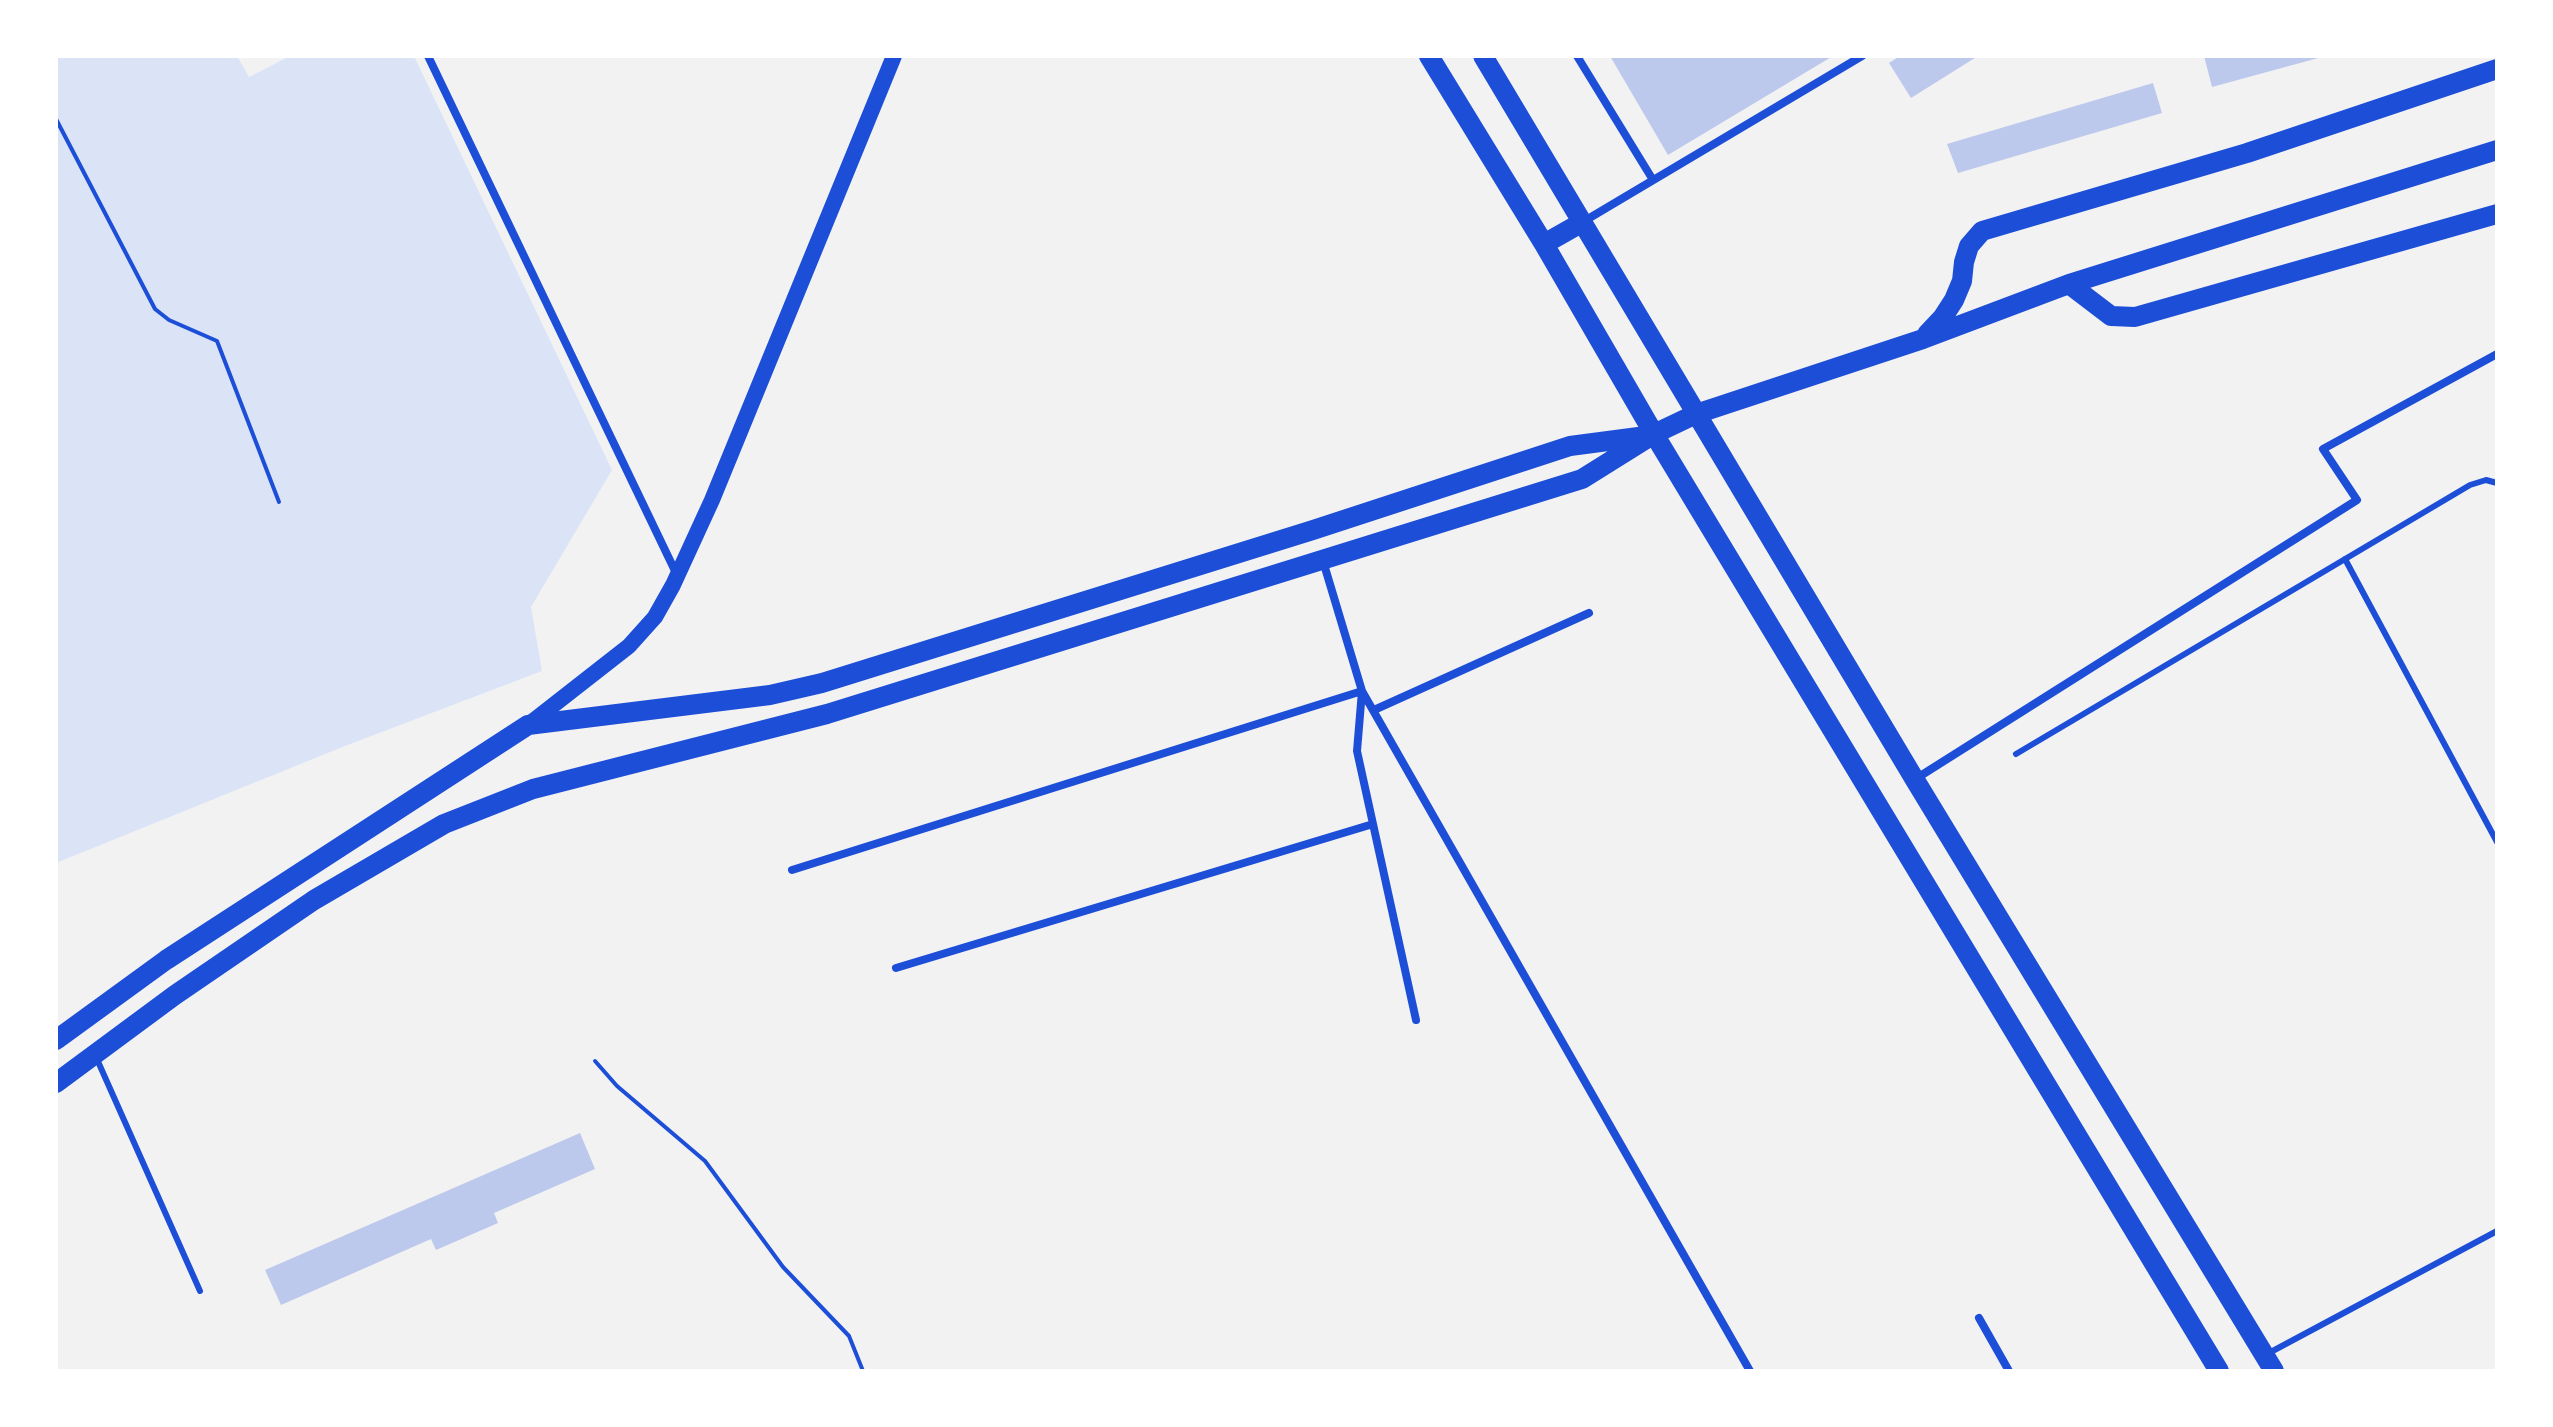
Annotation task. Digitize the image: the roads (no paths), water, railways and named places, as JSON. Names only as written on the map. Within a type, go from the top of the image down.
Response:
[{"type":"main road","points":[[56,1040],[166,960],[528,725],[629,646],[655,617],[678,576],[718,486],[894,56]]},
{"type":"main road","points":[[1429,56],[2219,1371]]},
{"type":"main road","points":[[1483,56],[1915,780],[2269,1363]]},
{"type":"main road","points":[[1923,339],[1954,300],[1962,281],[1969,246],[1982,231],[2247,153],[2497,69]]},
{"type":"main road","points":[[56,1083],[175,995],[314,900],[444,824],[533,789],[827,714],[1582,479],[1654,434],[1696,414],[1923,339],[2069,284],[2497,150]]},
{"type":"main road","points":[[2069,284],[2111,316],[2135,317],[2497,214]]},
{"type":"main road","points":[[1544,244],[1581,223]]},
{"type":"main road","points":[[528,725],[770,695],[822,683],[1313,530],[1570,446],[1654,434]]},
{"type":"main road","points":[[1313,530],[1322,558]]},
{"type":"main road","points":[[75,1026],[95,1054]]},
{"type":"street","points":[[428,56],[678,576]]},
{"type":"street","points":[[1577,56],[1653,180]]},
{"type":"street","points":[[1581,223],[1862,56]]},
{"type":"street","points":[[1915,780],[2357,500],[2323,449],[2497,354]]},
{"type":"street","points":[[1322,558],[1362,691],[1750,1371]]},
{"type":"street","points":[[1374,710],[1589,613]]},
{"type":"street","points":[[1362,691],[1357,751],[1416,1020]]},
{"type":"street","points":[[792,870],[1362,691]]},
{"type":"street","points":[[896,968],[1373,824]]},
{"type":"street","points":[[1979,1318],[2009,1371]]},
{"type":"lane","points":[[2016,754],[2470,485],[2486,480],[2497,483]]},
{"type":"lane","points":[[2345,559],[2497,842]]},
{"type":"lane","points":[[95,1054],[200,1291]]},
{"type":"lane","points":[[2269,1363],[2497,1231]]}]
